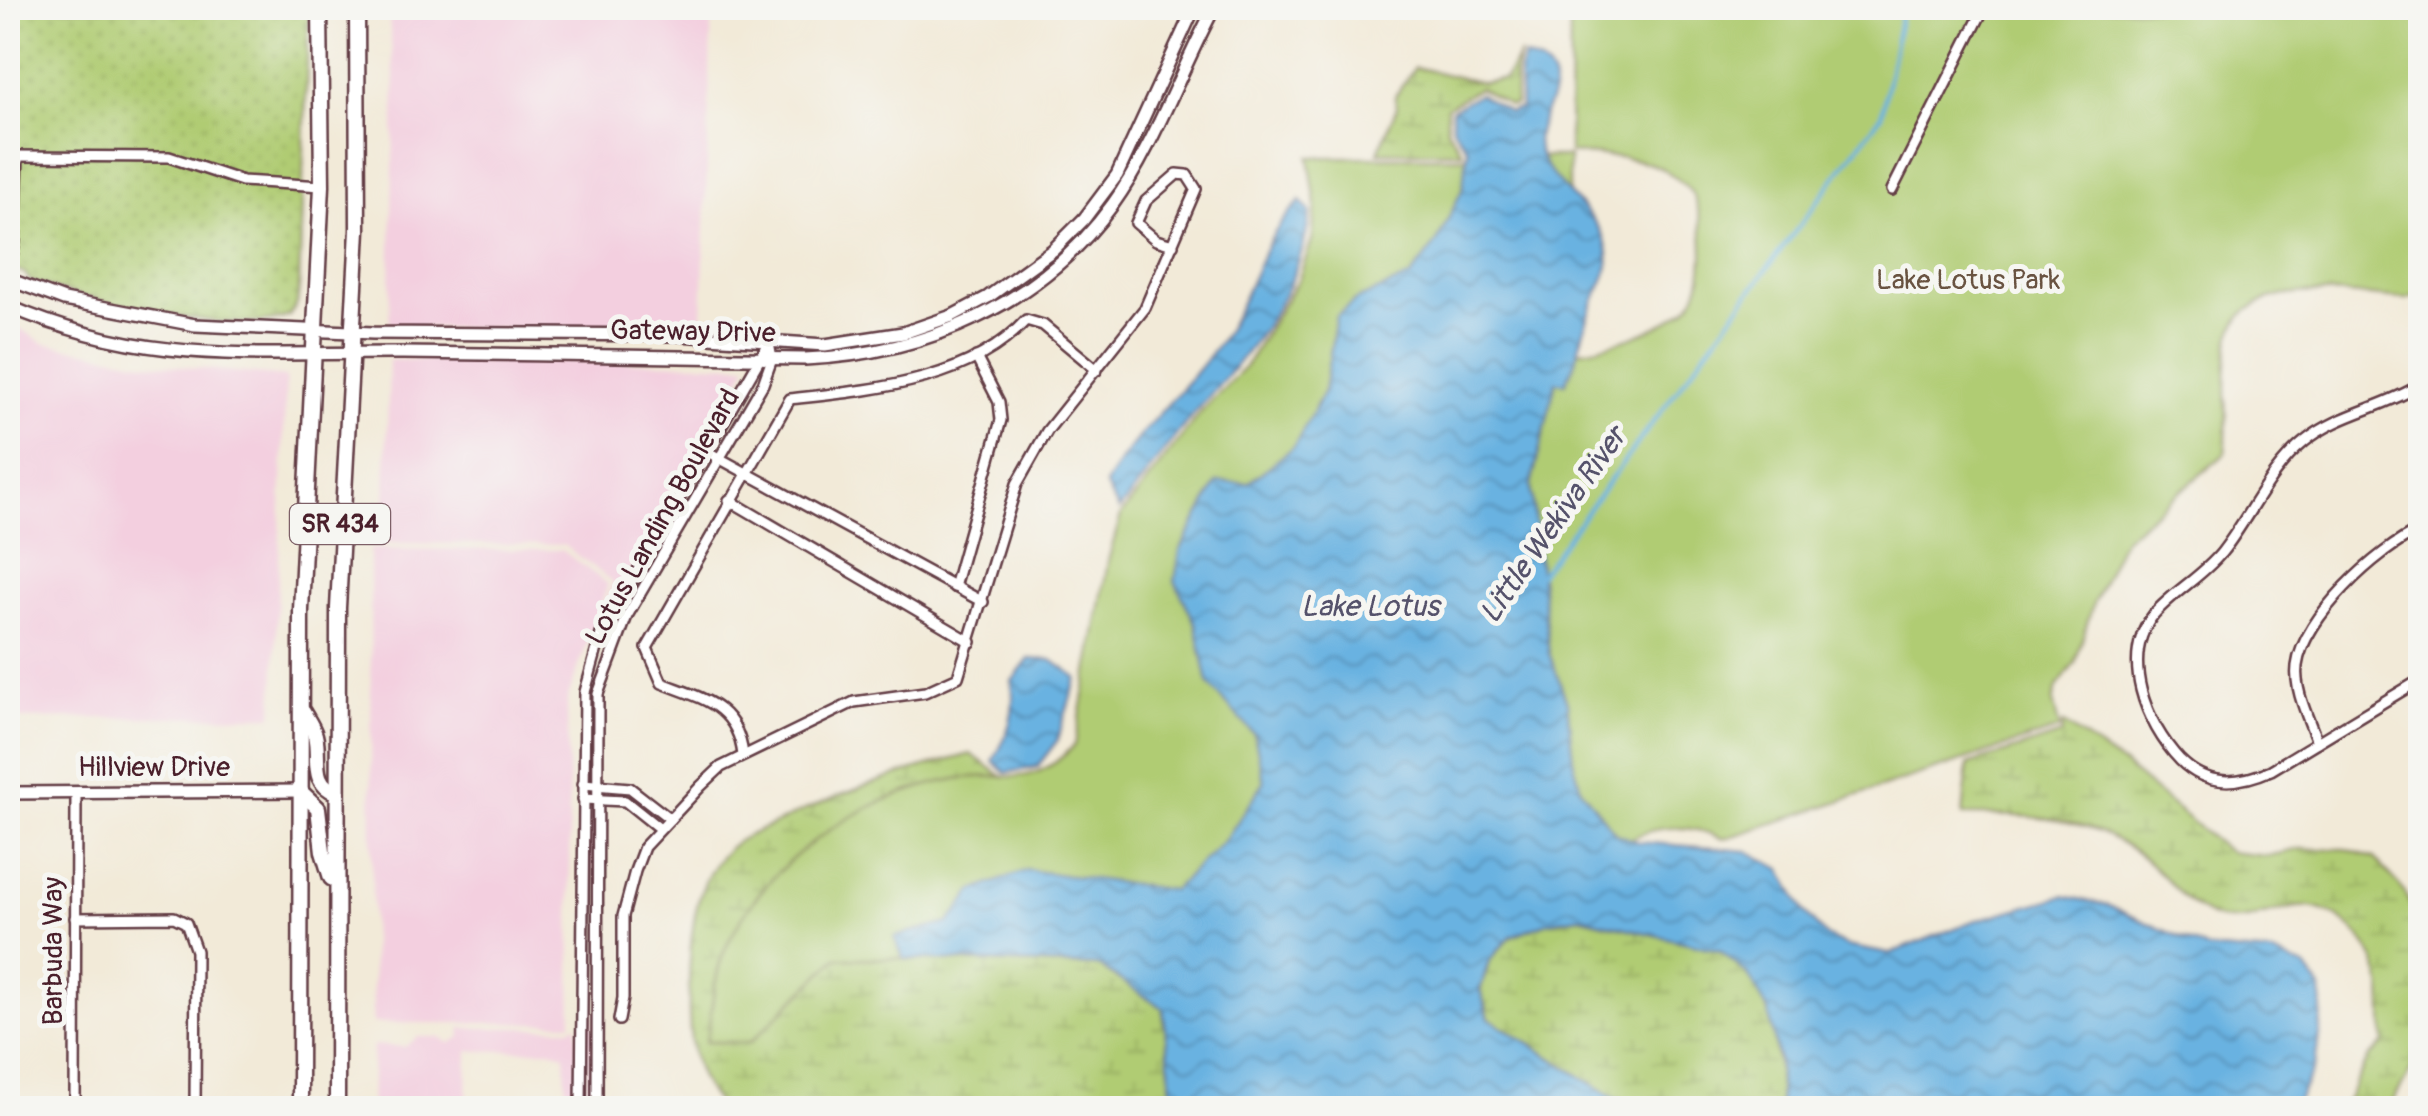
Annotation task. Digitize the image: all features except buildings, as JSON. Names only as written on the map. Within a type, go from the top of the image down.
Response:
[{"type":"main road","name":"SR 434","points":[[300,1108],[303,532],[322,186],[320,8]]},
{"type":"main road","name":"SR 434","points":[[337,1108],[340,532],[360,150],[357,8]]},
{"type":"main road","points":[[300,707],[315,736],[318,778],[337,793]]},
{"type":"main road","points":[[300,791],[318,808],[323,852],[336,893]]},
{"type":"street","name":"Gateway Drive","points":[[8,277],[64,300],[150,320],[352,331],[733,337],[825,345],[902,333],[952,316],[1042,258],[1084,219],[1117,175],[1194,8]]},
{"type":"street","name":"Gateway Drive","points":[[8,306],[100,340],[155,350],[314,356],[757,359],[852,357],[906,346],[953,330],[1024,291],[1084,240],[1114,202],[1214,8]]},
{"type":"street","points":[[1892,190],[1984,8]]},
{"type":"street","points":[[8,277],[15,241],[16,156],[169,157],[242,181],[322,186]]},
{"type":"street","points":[[619,1020],[623,998],[623,916],[644,847],[721,766],[854,702],[944,686],[964,669],[1017,484],[1047,431],[1146,308],[1196,190],[1187,175],[1177,174],[1146,201],[1136,222],[1156,240],[1173,244]]},
{"type":"street","points":[[743,756],[728,713],[699,696],[662,682],[647,648],[746,470],[790,400],[912,381],[976,358],[1002,343],[1026,320],[1043,325],[1097,370]]},
{"type":"street","points":[[576,334],[576,355]]},
{"type":"street","points":[[770,342],[772,358]]},
{"type":"street","name":"Lotus Landing Boulevard","points":[[581,1108],[585,692],[601,634],[770,342]]},
{"type":"street","name":"Lotus Landing Boulevard","points":[[597,1108],[598,694],[616,638],[722,458],[763,384],[772,358]]},
{"type":"street","points":[[954,587],[1001,420],[999,402],[976,358]]},
{"type":"street","points":[[2420,385],[2304,442],[2285,460],[2223,551],[2156,612],[2142,632],[2137,652],[2138,678],[2167,746],[2207,779],[2245,782],[2420,680]]},
{"type":"street","points":[[706,450],[983,602]]},
{"type":"street","points":[[729,500],[971,642]]},
{"type":"street","points":[[2318,742],[2296,670],[2302,647],[2360,572],[2420,530]]},
{"type":"street","points":[[583,784],[630,788],[670,819]]},
{"type":"street","points":[[626,802],[630,788]]},
{"type":"street","name":"Hillview Drive","points":[[8,792],[300,791]]},
{"type":"street","name":"Barbuda Way","points":[[75,1108],[76,793]]},
{"type":"street","points":[[583,799],[626,802],[660,829]]},
{"type":"street","points":[[75,918],[174,917],[186,924],[196,951],[196,1108]]},
{"type":"shaded area","points":[[388,8],[712,8],[702,319],[716,325],[778,333],[778,337],[679,329],[389,327],[395,86]]},
{"type":"shaded area","points":[[8,321],[43,343],[147,363],[286,377],[273,716],[8,719]]},
{"type":"shaded area","points":[[389,360],[748,365],[597,630],[613,582],[563,545],[384,543]]},
{"type":"shaded area","points":[[370,549],[562,550],[608,584],[567,700],[572,1023],[373,1023]]},
{"type":"shaded area","points":[[588,806],[593,806],[592,1108],[587,1108]]},
{"type":"shaded area","points":[[577,1024],[576,1108],[566,1108],[565,1054],[549,1050],[468,1051],[467,1108],[371,1108],[373,1045],[405,1047],[418,1037],[438,1037],[450,1043],[461,1037],[461,1028],[572,1028]]},
{"type":"green space","points":[[8,8],[309,8],[299,288],[297,304],[289,316],[265,322],[235,322],[161,314],[55,289],[30,281],[25,273],[8,267]]},
{"type":"green space","name":"Lake Lotus Park","points":[[1570,8],[2420,8],[2420,294],[2407,299],[2302,293],[2254,306],[2238,321],[2227,358],[2225,454],[2123,539],[2094,601],[2075,663],[2057,687],[2053,702],[2060,729],[1724,839],[1682,828],[1641,834],[1615,848],[1262,960],[837,958],[751,1042],[706,1042],[724,952],[741,919],[789,862],[851,817],[885,800],[956,779],[1031,774],[1059,760],[1075,745],[1108,561],[1121,515],[1201,412],[1245,367],[1299,278],[1312,240],[1316,205],[1309,157],[1569,157],[1569,352],[1644,332],[1672,318],[1692,301],[1702,273],[1703,241],[1691,192],[1668,172],[1646,162],[1569,153]]},
{"type":"green space","points":[[1520,54],[1515,71],[1516,104],[1510,106],[1479,88],[1447,107],[1447,129],[1463,152],[1378,152],[1397,107],[1395,96],[1415,67],[1482,83],[1505,79]]},
{"type":"green space","points":[[1196,625],[904,959],[1099,966],[1163,1008],[1174,1108],[722,1108],[697,1067],[690,1036],[689,1003],[696,910],[709,873],[720,857],[743,838],[823,802],[896,775],[971,754],[1032,798]]},
{"type":"green space","points":[[2063,723],[2126,767],[2229,852],[2267,856],[2301,849],[2346,849],[2375,858],[2404,891],[2420,924],[2420,1055],[2389,1108],[2343,1108],[2368,1059],[2384,1043],[2383,1000],[2379,975],[2367,948],[2335,916],[2307,907],[2242,920],[2222,919],[2194,905],[2148,862],[2107,835],[2061,821],[1963,815],[1968,765],[2062,734]]},
{"type":"green space","points":[[1580,917],[1701,944],[1737,961],[1762,996],[1770,1018],[1780,1108],[1630,1108],[1489,1018],[1480,991],[1489,961],[1511,936],[1548,922]]},
{"type":"water","name":"Lake Lotus","points":[[1524,57],[1543,66],[1552,76],[1554,87],[1537,138],[1539,152],[1557,181],[1593,219],[1607,249],[1607,271],[1588,316],[1573,368],[1565,383],[1556,382],[1531,486],[1549,653],[1567,702],[1573,759],[1581,789],[1616,834],[1638,842],[1748,851],[1781,869],[1805,913],[1826,936],[1847,946],[1889,954],[1973,921],[2064,896],[2107,905],[2206,949],[2273,954],[2305,967],[2321,989],[2322,1014],[2315,1065],[2294,1108],[1780,1108],[1778,1057],[1768,1010],[1748,975],[1721,951],[1580,917],[1548,922],[1511,936],[1489,961],[1480,990],[1489,1018],[1630,1108],[1174,1108],[1163,1008],[1099,966],[904,959],[894,937],[949,923],[973,891],[1027,870],[1173,890],[1226,839],[1264,782],[1254,734],[1208,683],[1196,625],[1175,581],[1180,551],[1217,482],[1248,483],[1294,447],[1324,391],[1336,317],[1356,300],[1410,277],[1437,242],[1462,190],[1468,149],[1452,127],[1452,109],[1479,94],[1509,112],[1521,108],[1519,71]]},
{"type":"water","points":[[1301,201],[1310,212],[1305,242],[1271,318],[1119,510],[1105,485],[1132,446],[1221,340],[1275,232]]},
{"type":"water","points":[[1029,659],[1052,660],[1077,678],[1057,741],[1037,767],[1006,773],[993,761],[1010,722],[1012,681]]},
{"type":"waterway","name":"Little Wekiva River","points":[[1538,577],[1881,116],[1902,8]]}]
